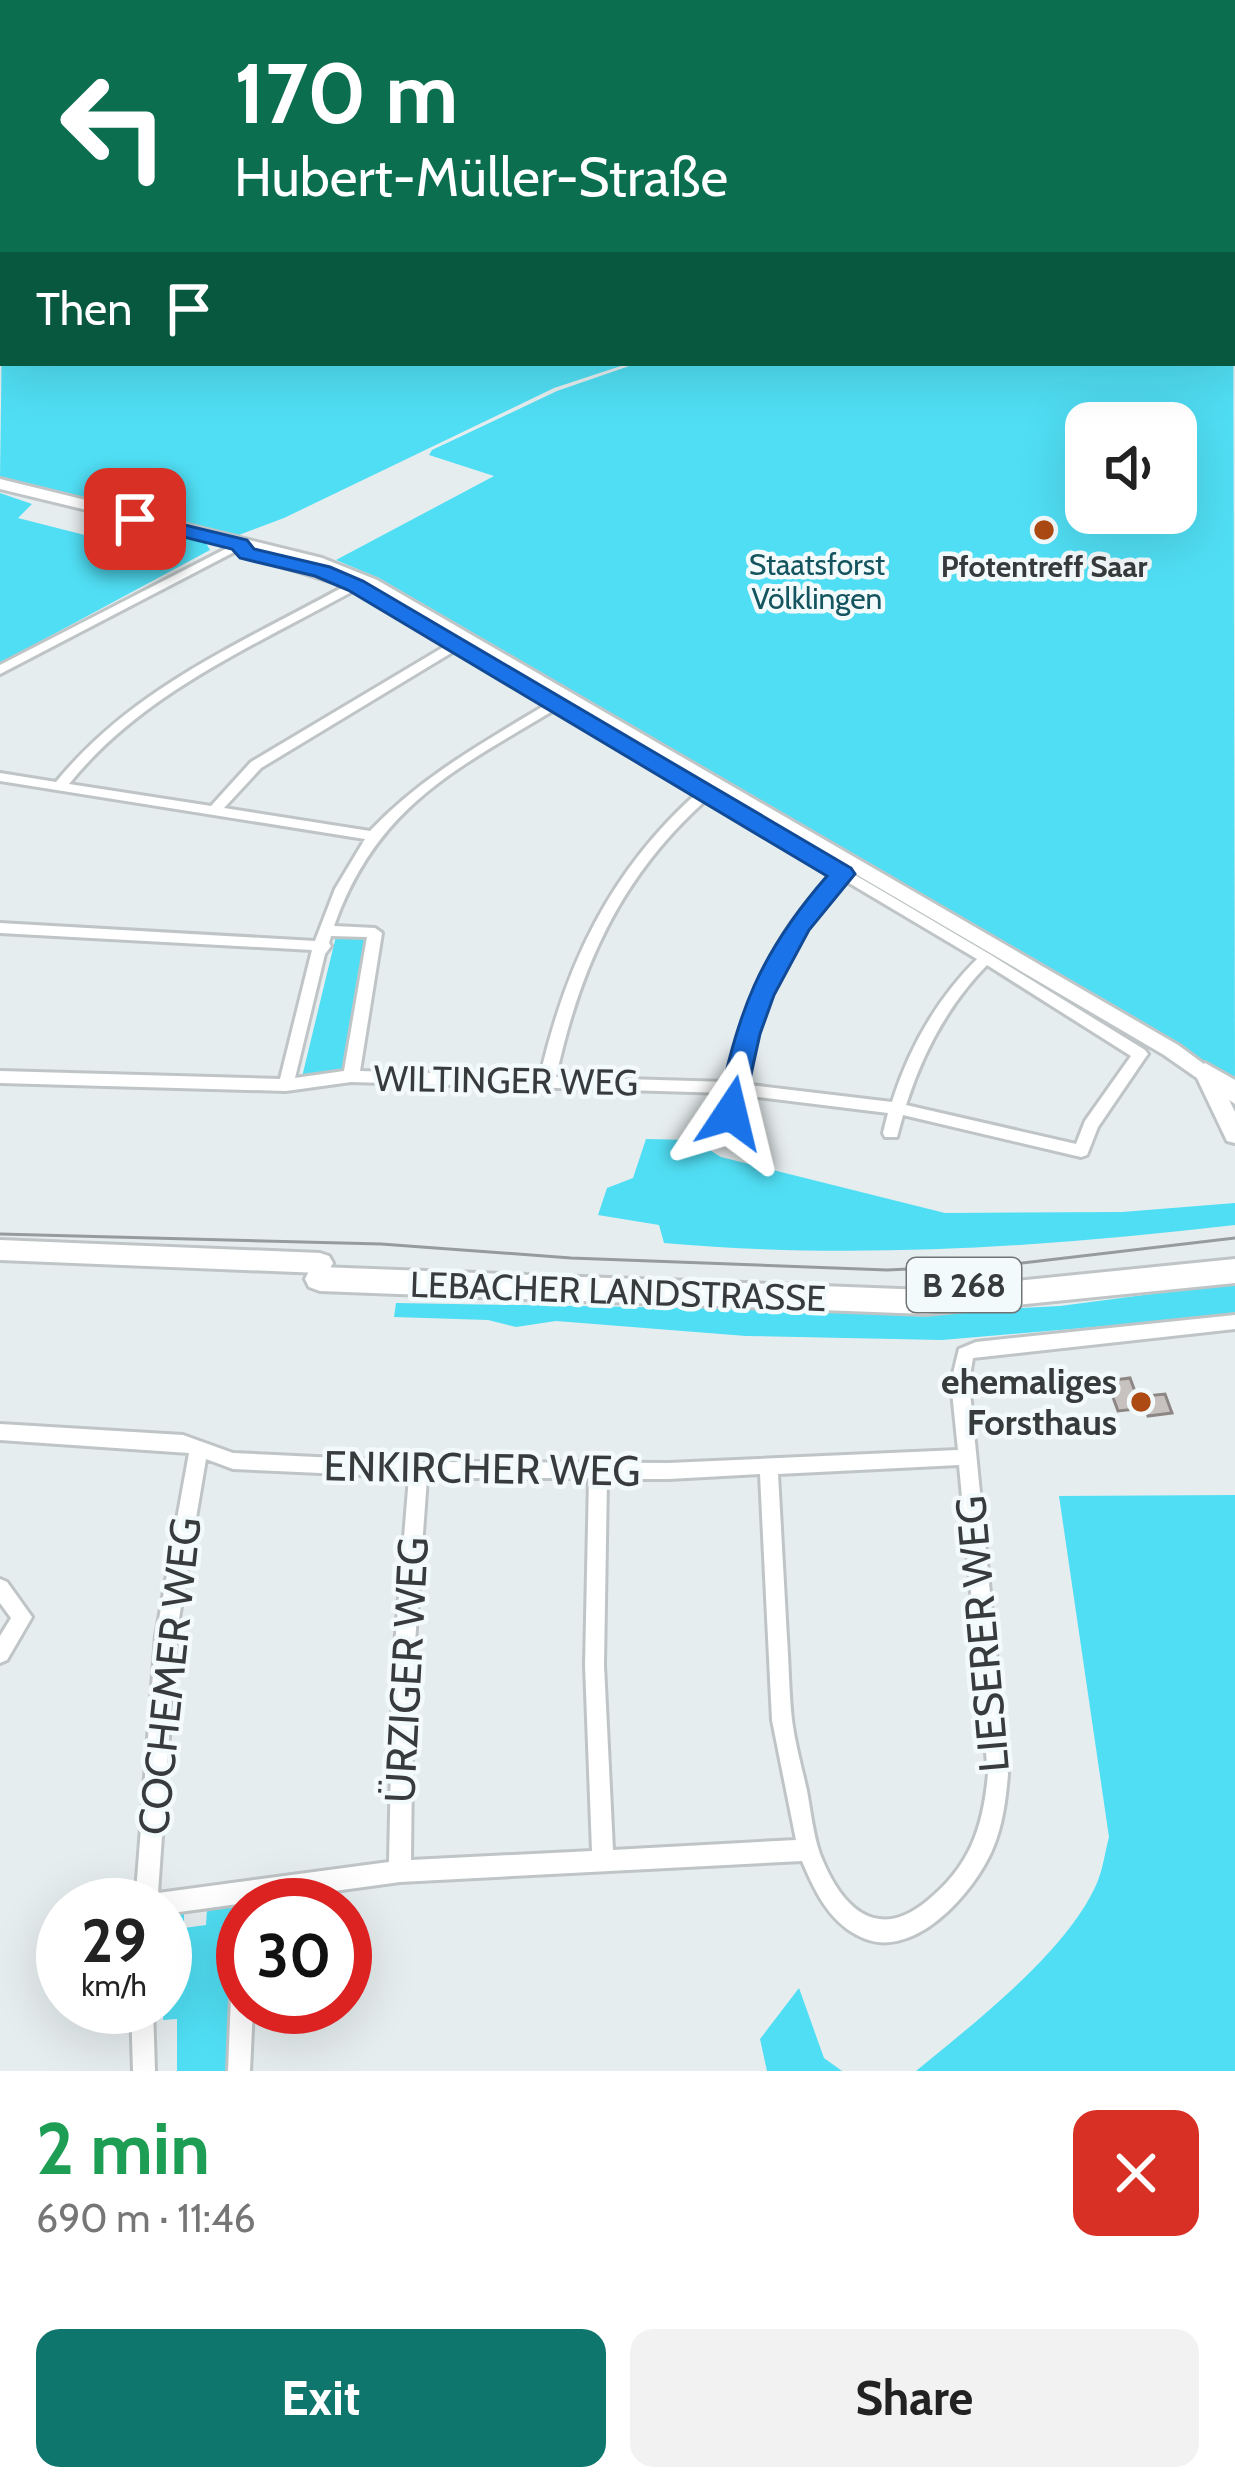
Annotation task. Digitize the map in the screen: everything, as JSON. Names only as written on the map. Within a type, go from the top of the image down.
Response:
[{"type":"highway","points":[[1205,1073],[1235,1094]]},
{"type":"highway","name":"LEBACHER LANDSTRASSE","points":[[320,1271],[923,1287],[1235,1256]]},
{"type":"highway","name":"LEBACHER LANDSTRASSE","points":[[320,1271],[926,1301],[1235,1271]]},
{"type":"main road","points":[[0,484],[316,561],[362,578],[1205,1073],[1235,1136]]},
{"type":"main road","points":[[1058,987],[1198,1089],[1235,1136]]},
{"type":"main road","name":"LEBACHER LANDSTRASSE","points":[[0,1250],[320,1271]]},
{"type":"main road","name":"LEBACHER LANDSTRASSE","points":[[0,1264],[320,1271]]},
{"type":"street","points":[[0,670],[239,545],[247,553],[322,571],[355,585],[1143,1050]]},
{"type":"street","points":[[60,786],[117,722],[355,585]]},
{"type":"street","points":[[214,811],[228,790],[256,765],[454,645]]},
{"type":"street","points":[[286,1085],[342,886],[374,836],[429,784],[555,704]]},
{"type":"street","points":[[0,777],[374,836]]},
{"type":"street","points":[[548,1081],[562,1017],[596,932],[643,857],[706,792]]},
{"type":"street","points":[[731,1113],[746,1034],[778,958],[828,885],[842,874]]},
{"type":"street","points":[[0,928],[326,939],[375,933],[350,1076]]},
{"type":"street","points":[[891,1133],[896,1108],[937,1023],[986,958]]},
{"type":"street","name":"WILTINGER WEG","points":[[0,1077],[286,1085],[350,1076],[733,1088],[896,1108],[1081,1151],[1091,1125],[1143,1050]]},
{"type":"street","name":"LIESERER WEG","points":[[769,1468],[782,1720],[808,1850],[847,1916],[881,1932],[904,1928],[932,1912],[969,1873],[994,1813],[998,1774],[960,1382],[965,1354],[976,1349],[1235,1322]]},
{"type":"street","name":"ENKIRCHER WEG","points":[[0,1432],[199,1447],[233,1462],[419,1470],[769,1468],[967,1457]]},
{"type":"street","name":"COCHEMER WEG","points":[[149,1878],[166,1636],[199,1447]]},
{"type":"street","name":"ÜRZIGER WEG","points":[[400,1871],[399,1698],[419,1470]]},
{"type":"street","points":[[598,1472],[592,1673],[603,1858]]},
{"type":"street","points":[[0,1588],[22,1617],[0,1654]]},
{"type":"street","points":[[360,1878],[400,1871],[603,1858],[808,1850]]},
{"type":"street","points":[[143,2034],[144,2071]]},
{"type":"street","points":[[239,2071],[240,2034]]},
{"type":"green space","points":[[2,366],[621,366],[554,388],[284,518],[236,536],[0,477]]},
{"type":"green space","name":"Staatsforst Völklingen","points":[[629,366],[1233,366],[1235,1085],[980,929],[379,578],[336,560],[494,476],[429,455],[557,391]]},
{"type":"green space","points":[[0,493],[32,504],[18,518],[116,543],[140,526],[206,543],[210,550],[0,663]]},
{"type":"green space","points":[[337,932],[375,933],[351,1069],[302,1077]]},
{"type":"green space","points":[[646,1139],[693,1140],[721,1157],[945,1213],[1122,1212],[1235,1203],[1235,1225],[950,1249],[807,1250],[664,1243],[659,1225],[598,1215],[607,1188],[633,1178]]},
{"type":"green space","points":[[1235,1283],[1235,1315],[942,1340],[746,1336],[556,1321],[516,1327],[488,1320],[394,1317],[396,1303],[936,1312],[1060,1306]]},
{"type":"green space","points":[[1235,1495],[1235,2071],[916,2071],[1042,1960],[1083,1909],[1102,1866],[1109,1837],[1059,1496]]},
{"type":"green space","points":[[216,1907],[216,2034],[231,2034],[230,2071],[177,2071],[177,2034],[192,2034],[192,1927],[206,1925],[207,1909]]},
{"type":"green space","points":[[799,1988],[824,2058],[842,2071],[767,2071],[760,2039]]},
{"type":"building","name":"ehemaliges Forsthaus","points":[[1130,1378],[1137,1397],[1165,1394],[1172,1413],[1148,1416],[1145,1408],[1118,1411],[1107,1381]]},
{"type":"tram line","points":[[0,1234],[381,1244],[571,1258],[887,1270],[1013,1264],[1235,1238]]},
{"type":"place","name":"Pfotentreff Saar","points":[[1044,530]]},
{"type":"place","name":"ehemaliges Forsthaus","points":[[1141,1402]]},
{"type":"route","points":[[135,519],[239,545],[247,553],[322,571],[355,585],[842,874],[798,925],[760,995],[746,1034],[731,1113]]}]
